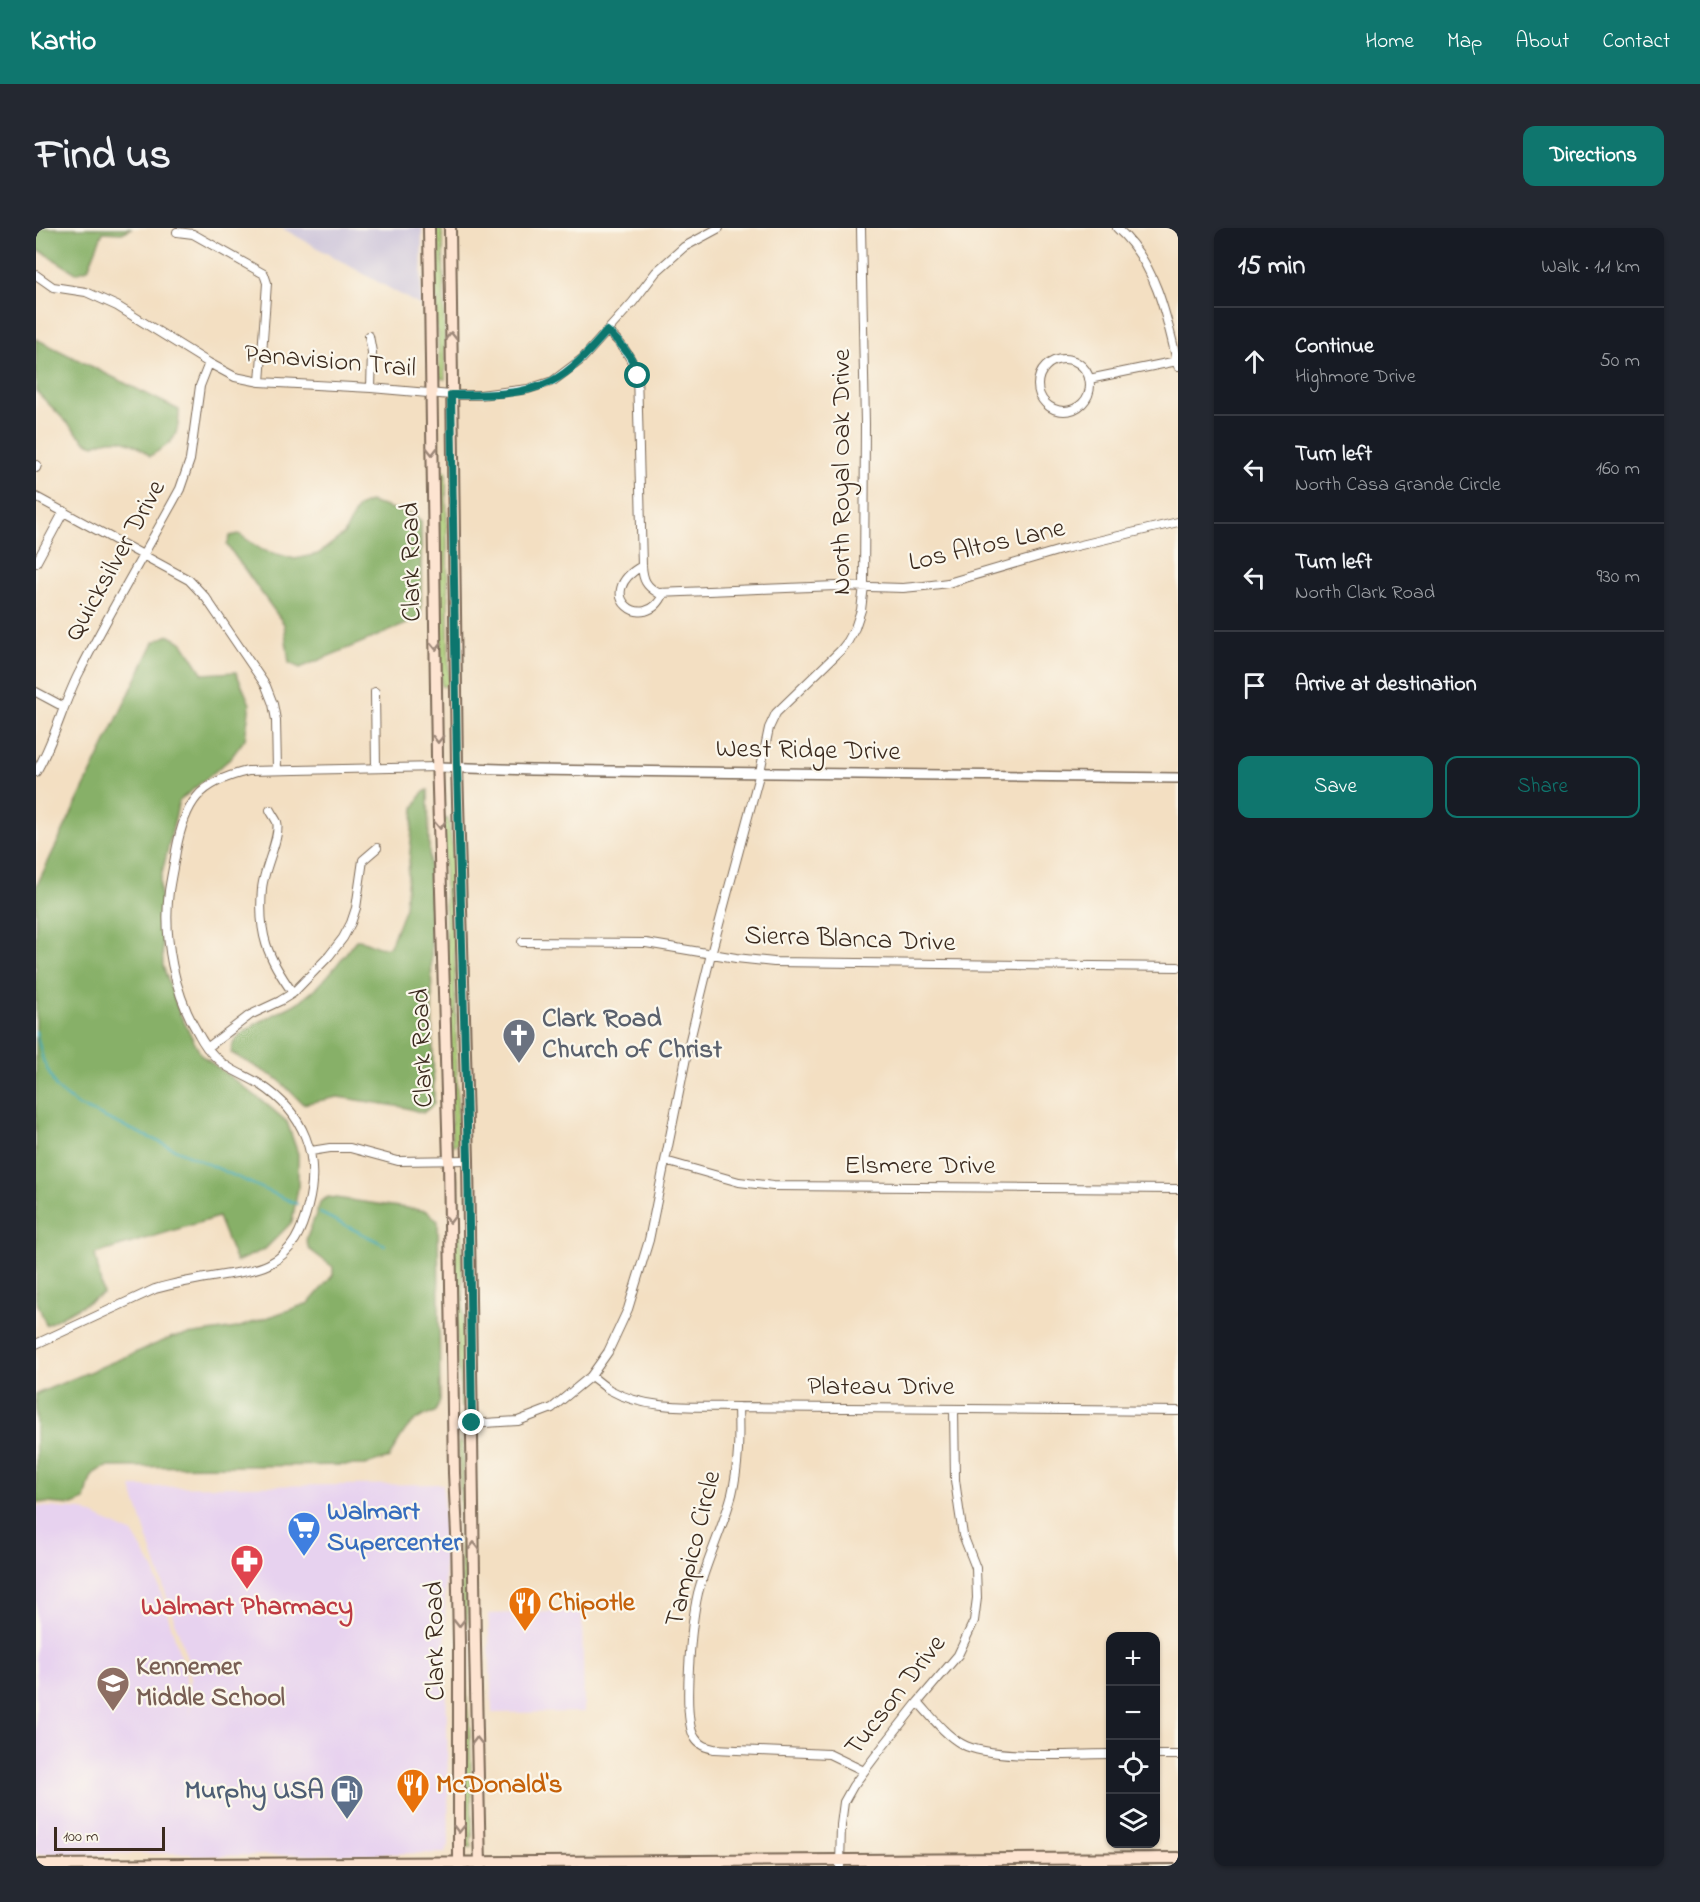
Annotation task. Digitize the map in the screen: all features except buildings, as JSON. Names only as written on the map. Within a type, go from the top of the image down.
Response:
[{"type":"main road","name":"Clark Road","points":[[429,228],[438,767],[459,1645],[459,1864]]},
{"type":"main road","points":[[450,228],[457,766],[468,1160],[480,1864]]},
{"type":"main road","points":[[459,1645],[475,1645]]},
{"type":"main road","points":[[36,1865],[717,1864],[1178,1858]]},
{"type":"street","name":"Panavision Trail","points":[[36,275],[54,287],[86,292],[117,306],[235,377],[260,382],[451,395],[506,393],[553,381],[582,359],[656,272],[684,247],[719,228]]},
{"type":"street","name":"North Royal Oak Drive","points":[[453,1425],[518,1421],[552,1408],[591,1376],[608,1352],[628,1309],[649,1240],[688,1048],[760,772],[769,728],[776,713],[841,650],[848,641],[861,610],[864,586],[865,424],[861,228]]},
{"type":"street","points":[[1089,379],[1177,363],[1165,308],[1155,282],[1134,246],[1117,228]]},
{"type":"street","points":[[177,232],[193,234],[264,274],[267,283],[260,382]]},
{"type":"street","points":[[607,331],[620,342],[637,372],[643,579],[648,588],[664,593],[661,600],[649,610],[636,612],[627,608],[621,600],[620,590],[622,583],[631,572],[642,566]]},
{"type":"street","points":[[369,336],[372,352],[371,388]]},
{"type":"street","points":[[1057,360],[1073,361],[1086,371],[1089,379],[1087,396],[1074,408],[1065,410],[1049,406],[1042,399],[1039,391],[1038,383],[1044,368],[1057,360]]},
{"type":"street","name":"Quicksilver Drive","points":[[36,772],[50,745],[80,671],[186,476],[200,386],[209,363]]},
{"type":"street","points":[[36,497],[189,580],[206,598],[266,686],[276,720],[277,770]]},
{"type":"street","points":[[36,563],[64,511]]},
{"type":"street","name":"Los Altos Lane","points":[[664,593],[813,586],[903,588],[948,583],[1064,549],[1178,522]]},
{"type":"street","points":[[36,692],[64,707]]},
{"type":"street","points":[[375,692],[376,768]]},
{"type":"street","points":[[36,1344],[155,1289],[253,1270],[278,1259],[296,1240],[303,1227],[312,1184],[311,1151],[304,1132],[293,1112],[278,1096],[219,1061],[197,1033],[181,994],[170,949],[169,891],[180,829],[184,815],[192,803],[213,783],[229,775],[249,771],[438,767]]},
{"type":"street","name":"West Ridge Drive","points":[[438,767],[1178,778]]},
{"type":"street","points":[[270,810],[277,822],[277,836],[262,888],[261,921],[267,949],[275,969],[293,993]]},
{"type":"street","points":[[207,1047],[250,1015],[293,993],[311,976],[343,938],[356,908],[363,860],[376,849]]},
{"type":"street","name":"Sierra Blanca Drive","points":[[522,942],[646,943],[774,962],[1178,967]]},
{"type":"street","points":[[311,1151],[350,1148],[398,1161],[468,1160]]},
{"type":"street","name":"Elsmere Drive","points":[[665,1161],[739,1182],[773,1186],[1178,1189]]},
{"type":"street","name":"Plateau Drive","points":[[591,1376],[609,1389],[634,1400],[666,1405],[1178,1411]]},
{"type":"street","name":"Tampico Circle","points":[[738,1407],[739,1437],[732,1491],[725,1518],[703,1577],[693,1628],[689,1694],[690,1725],[694,1738],[702,1746],[708,1748],[829,1754],[864,1771]]},
{"type":"street","name":"Tucson Drive","points":[[840,1863],[844,1802],[864,1771],[958,1655],[974,1621],[977,1598],[976,1568],[963,1535],[959,1509],[955,1480],[954,1409]]},
{"type":"street","points":[[918,1702],[961,1744],[974,1748],[1020,1754],[1106,1754]]},
{"type":"street","points":[[1160,1755],[1178,1755]]},
{"type":"shaded area","points":[[282,228],[422,228],[421,306],[387,287]]},
{"type":"shaded area","points":[[443,1484],[449,1845],[445,1853],[192,1856],[191,1853],[36,1854],[36,1506],[82,1510],[133,1534],[154,1570],[185,1671],[190,1716],[190,1668],[131,1487]]},
{"type":"shaded area","points":[[582,1611],[584,1712],[492,1713],[488,1614]]},
{"type":"green space","points":[[36,228],[132,228],[122,233],[103,232],[88,269],[76,273],[36,250]]},
{"type":"green space","points":[[435,228],[441,228],[443,239],[445,379],[440,378],[439,335],[435,313],[438,300],[435,279],[437,240]]},
{"type":"green space","points":[[36,339],[179,410],[178,427],[173,439],[150,456],[137,446],[124,441],[110,440],[94,445],[86,442],[36,391]]},
{"type":"green space","points":[[438,471],[446,471],[449,686],[441,686]]},
{"type":"green space","points":[[369,502],[414,515],[421,522],[421,618],[300,668],[289,663],[284,624],[227,545],[230,536],[239,534],[262,550],[295,559],[318,554],[344,534],[358,507]]},
{"type":"green space","points":[[168,635],[183,643],[203,674],[236,672],[250,704],[245,739],[230,759],[179,801],[160,882],[163,966],[179,1012],[201,1055],[287,1122],[298,1154],[298,1188],[292,1222],[265,1249],[236,1262],[218,1217],[95,1254],[103,1294],[46,1325],[36,1299],[36,887],[154,642]]},
{"type":"green space","points":[[428,790],[434,1104],[423,1113],[403,1107],[338,1097],[303,1104],[278,1079],[231,1053],[232,1045],[251,1027],[295,1004],[313,991],[356,940],[381,947],[390,946],[405,907],[414,808],[422,793]]},
{"type":"green space","points":[[443,819],[448,819],[453,849],[458,1144],[452,1145]]},
{"type":"green space","points":[[453,1177],[457,1180],[458,1214],[462,1240],[465,1407],[461,1407],[457,1359]]},
{"type":"green space","points":[[328,1197],[427,1211],[438,1221],[440,1401],[435,1412],[418,1419],[406,1429],[389,1458],[365,1465],[108,1467],[93,1475],[85,1500],[73,1505],[36,1502],[36,1394],[173,1337],[237,1328],[309,1303],[333,1275],[333,1267],[309,1249],[306,1240],[321,1201]]},
{"type":"green space","points":[[460,1439],[463,1443],[468,1619],[465,1628],[462,1628]]},
{"type":"green space","points":[[461,1656],[465,1656],[470,1730],[472,1836],[470,1839],[472,1847],[467,1847]]},
{"type":"waterway","points":[[36,1031],[43,1060],[56,1088],[77,1105],[297,1204]]},
{"type":"waterway","points":[[320,1213],[385,1245]]},
{"type":"place","name":"Clark Road Church of Christ","points":[[519,1064]]},
{"type":"place","name":"Walmart Supercenter","points":[[304,1557]]},
{"type":"place","name":"Walmart Pharmacy","points":[[247,1590]]},
{"type":"place","name":"Chipotle","points":[[525,1632]]},
{"type":"place","name":"Kennemer Middle School","points":[[113,1712]]},
{"type":"place","name":"McDonald's","points":[[413,1814]]},
{"type":"place","name":"Murphy USA","points":[[347,1820]]},
{"type":"route","points":[[472,1423],[451,395],[506,393],[553,381],[582,359],[607,331],[620,342],[630,356],[638,376]]}]
